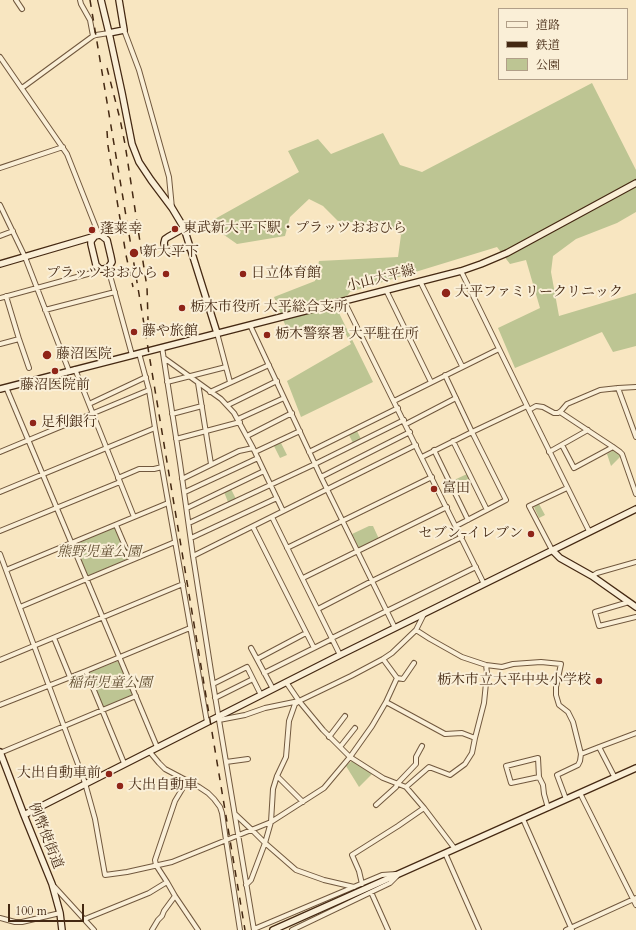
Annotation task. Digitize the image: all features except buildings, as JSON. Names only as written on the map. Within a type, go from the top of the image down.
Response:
[{"type":"street","points":[[16,0],[22,9]]},
{"type":"street","points":[[80,0],[90,20],[93,36]]},
{"type":"street","points":[[101,0],[132,144],[143,168],[172,208],[184,228],[217,333],[230,382]]},
{"type":"street","points":[[119,0],[124,30],[139,70],[169,177],[172,208]]},
{"type":"street","points":[[22,88],[93,36],[124,30]]},
{"type":"street","points":[[0,57],[67,154],[97,236]]},
{"type":"street","points":[[0,168],[63,147]]},
{"type":"street","name":"小山大平線","points":[[3,388],[461,271],[507,253],[636,184]]},
{"type":"street","points":[[0,205],[25,257],[69,371]]},
{"type":"street","points":[[184,228],[168,237],[164,243],[166,248],[174,251],[190,246]]},
{"type":"street","points":[[0,236],[12,230]]},
{"type":"street","points":[[97,236],[91,241],[91,244],[96,264],[100,269]]},
{"type":"street","points":[[0,264],[97,236],[102,236],[107,240],[112,262],[108,268],[0,298]]},
{"type":"street","points":[[84,240],[91,244]]},
{"type":"street","points":[[108,268],[132,354]]},
{"type":"street","points":[[461,271],[498,349],[589,531]]},
{"type":"street","points":[[420,281],[462,366]]},
{"type":"street","points":[[386,290],[431,382]]},
{"type":"street","points":[[45,310],[115,292]]},
{"type":"street","points":[[6,296],[29,368]]},
{"type":"street","points":[[344,301],[432,476],[484,584]]},
{"type":"street","points":[[250,325],[309,452],[395,628]]},
{"type":"street","points":[[0,344],[19,339]]},
{"type":"street","points":[[162,347],[212,684],[254,929],[382,875],[400,873]]},
{"type":"street","points":[[394,401],[498,349]]},
{"type":"street","points":[[139,353],[149,390],[206,722]]},
{"type":"street","points":[[163,358],[228,405],[247,436],[283,511]]},
{"type":"street","points":[[210,392],[269,364]]},
{"type":"street","points":[[167,382],[226,367]]},
{"type":"street","points":[[75,370],[134,517]]},
{"type":"street","points":[[445,375],[506,500],[456,526]]},
{"type":"street","points":[[89,404],[146,377]]},
{"type":"street","points":[[228,405],[277,381]]},
{"type":"street","points":[[198,383],[211,464]]},
{"type":"street","points":[[422,456],[476,430],[528,408],[536,406],[543,407],[554,413],[560,412],[567,404],[600,390],[636,387]]},
{"type":"street","points":[[3,388],[28,440],[157,747]]},
{"type":"street","points":[[618,388],[636,437]]},
{"type":"street","points":[[0,452],[149,390]]},
{"type":"street","points":[[176,439],[205,432],[239,421],[284,398]]},
{"type":"street","points":[[189,523],[456,398]]},
{"type":"street","points":[[172,414],[202,406]]},
{"type":"street","points":[[309,452],[398,408]]},
{"type":"street","points":[[560,412],[613,446],[622,454],[636,494]]},
{"type":"street","points":[[247,436],[292,414]]},
{"type":"street","points":[[0,492],[155,428]]},
{"type":"street","points":[[550,452],[588,430]]},
{"type":"street","points":[[182,478],[239,451],[254,450],[300,431]]},
{"type":"street","points":[[321,477],[410,432]]},
{"type":"street","points":[[453,441],[487,510]]},
{"type":"street","points":[[193,556],[416,445]]},
{"type":"street","points":[[562,445],[574,468],[613,446]]},
{"type":"street","points":[[434,450],[468,520]]},
{"type":"street","points":[[184,492],[258,458]]},
{"type":"street","points":[[0,531],[57,508],[119,480],[139,469],[154,469],[162,467]]},
{"type":"street","points":[[187,508],[264,471]]},
{"type":"street","points":[[287,548],[432,476]]},
{"type":"street","points":[[567,488],[530,506],[552,550],[560,558],[592,576],[636,607]]},
{"type":"street","points":[[191,538],[277,498]]},
{"type":"street","points":[[6,570],[168,503]]},
{"type":"street","points":[[303,578],[447,507]]},
{"type":"street","points":[[24,815],[124,763],[206,722],[218,718],[340,655],[636,509]]},
{"type":"street","points":[[272,517],[340,655]]},
{"type":"street","points":[[116,525],[131,560]]},
{"type":"street","points":[[253,527],[314,648]]},
{"type":"street","points":[[318,609],[462,537]]},
{"type":"street","points":[[20,607],[175,542]]},
{"type":"street","points":[[0,554],[85,783],[95,819],[105,875],[127,872],[172,862],[270,822],[324,788],[350,757],[372,726],[386,702],[397,678]]},
{"type":"street","points":[[592,576],[597,573],[636,562]]},
{"type":"street","points":[[264,673],[476,567]]},
{"type":"street","points":[[0,660],[183,584]]},
{"type":"street","points":[[629,602],[595,612],[599,626],[636,617]]},
{"type":"street","points":[[218,718],[244,715],[265,708],[299,701],[351,676],[392,653],[416,630],[424,614]]},
{"type":"street","points":[[0,705],[190,628]]},
{"type":"street","points":[[416,630],[462,657],[486,664],[502,667],[513,664],[541,662],[561,664],[556,687],[556,695],[559,704],[568,712],[573,722],[581,754],[578,765],[557,775],[566,800]]},
{"type":"street","points":[[257,658],[306,633]]},
{"type":"street","points":[[54,638],[70,677]]},
{"type":"street","points":[[251,648],[273,689]]},
{"type":"street","points":[[383,659],[397,678],[403,679],[414,664]]},
{"type":"street","points":[[406,786],[429,767],[450,775],[464,764],[472,753],[484,703],[487,673],[486,664]]},
{"type":"street","points":[[212,684],[247,667],[261,695]]},
{"type":"street","points":[[86,671],[124,763]]},
{"type":"street","points":[[215,698],[253,680]]},
{"type":"street","points":[[286,682],[299,701],[329,737],[350,757],[383,778],[406,786],[455,849]]},
{"type":"street","points":[[0,752],[136,696]]},
{"type":"street","points":[[246,885],[250,880],[265,843],[270,822],[273,789],[286,757],[289,721],[295,704],[299,701]]},
{"type":"street","points":[[386,702],[446,734],[462,733],[475,738]]},
{"type":"street","points":[[329,737],[345,716]]},
{"type":"street","points":[[340,747],[355,728]]},
{"type":"street","points":[[581,754],[636,733]]},
{"type":"street","points":[[376,805],[396,787],[397,784],[416,764],[416,757],[422,746]]},
{"type":"street","points":[[599,747],[615,778]]},
{"type":"street","points":[[149,751],[165,769],[199,787],[208,793],[217,803],[222,813],[240,930]]},
{"type":"street","name":"例幣使街道","points":[[0,752],[52,884],[60,913],[62,930]]},
{"type":"street","points":[[539,776],[511,783],[506,766],[538,758],[539,776],[543,785],[548,808]]},
{"type":"street","points":[[226,762],[248,759]]},
{"type":"street","points":[[273,930],[636,768]]},
{"type":"street","points":[[277,776],[303,802]]},
{"type":"street","points":[[187,781],[174,801],[155,860],[156,865],[198,930]]},
{"type":"street","points":[[580,793],[634,898],[636,905]]},
{"type":"street","points":[[362,884],[352,855],[424,808]]},
{"type":"street","points":[[234,814],[296,870],[324,880],[354,887]]},
{"type":"street","points":[[523,819],[572,929]]},
{"type":"street","points":[[445,853],[479,930]]},
{"type":"street","points":[[294,929],[390,883],[400,873]]},
{"type":"street","points":[[85,919],[149,893],[168,882]]},
{"type":"street","points":[[52,884],[94,930]]},
{"type":"street","points":[[371,892],[388,930]]},
{"type":"street","points":[[152,930],[176,896]]},
{"type":"street","points":[[566,930],[572,929],[634,898]]},
{"type":"street","points":[[0,918],[15,922],[22,922],[60,913]]},
{"type":"green space","points":[[592,83],[636,170],[636,212],[617,223],[576,239],[553,256],[551,272],[559,316],[636,293],[636,346],[613,352],[602,332],[515,368],[498,328],[540,308],[526,260],[510,264],[497,247],[350,292],[337,309],[373,382],[301,417],[287,381],[351,344],[342,327],[314,326],[290,337],[274,297],[315,281],[319,261],[398,257],[401,235],[388,226],[338,221],[323,206],[309,199],[290,217],[285,236],[237,244],[217,230],[213,220],[299,172],[288,151],[318,139],[331,154],[383,133],[400,165],[422,172]]},
{"type":"green space","points":[[357,431],[361,439],[353,443],[349,435]]},
{"type":"green space","points":[[281,443],[287,455],[280,458],[274,446]]},
{"type":"green space","points":[[614,450],[621,456],[611,466],[607,454]]},
{"type":"green space","points":[[467,474],[471,482],[456,490],[452,481]]},
{"type":"green space","points":[[231,489],[236,499],[228,502],[224,492]]},
{"type":"green space","points":[[539,504],[545,515],[539,518],[534,507]]},
{"type":"green space","points":[[369,526],[373,526],[379,539],[359,548],[352,534]]},
{"type":"green space","name":"熊野児童公園","points":[[115,527],[128,559],[88,576],[76,544]]},
{"type":"green space","name":"稲荷児童公園","points":[[118,661],[133,695],[102,708],[88,673]]},
{"type":"green space","points":[[353,760],[372,774],[359,787],[346,766]]},
{"type":"railway","points":[[90,0],[245,930]]},
{"type":"railway","points":[[107,68],[125,144],[147,287],[148,320]]},
{"type":"railway","points":[[107,131],[108,146],[126,255],[133,287]]},
{"type":"place","name":"東武新大平下駅・プラッツおおひら","points":[[175,229]]},
{"type":"place","name":"蓬莱幸","points":[[92,230]]},
{"type":"place","name":"新大平下","points":[[134,253]]},
{"type":"place","name":"プラッツおおひら","points":[[166,274]]},
{"type":"place","name":"日立体育館","points":[[243,274]]},
{"type":"place","name":"大平ファミリークリニック","points":[[446,293]]},
{"type":"place","name":"栃木市役所 大平総合支所","points":[[182,308]]},
{"type":"place","name":"藤や旅館","points":[[134,332]]},
{"type":"place","name":"栃木警察署 大平駐在所","points":[[267,335]]},
{"type":"place","name":"藤沼医院","points":[[47,355]]},
{"type":"place","name":"藤沼医院前","points":[[55,371]]},
{"type":"place","name":"足利銀行","points":[[33,423]]},
{"type":"place","name":"富田","points":[[434,489]]},
{"type":"place","name":"セブン-イレブン","points":[[531,534]]},
{"type":"place","name":"栃木市立大平中央小学校","points":[[599,681]]},
{"type":"place","name":"大出自動車前","points":[[109,774]]},
{"type":"place","name":"大出自動車","points":[[120,786]]}]
